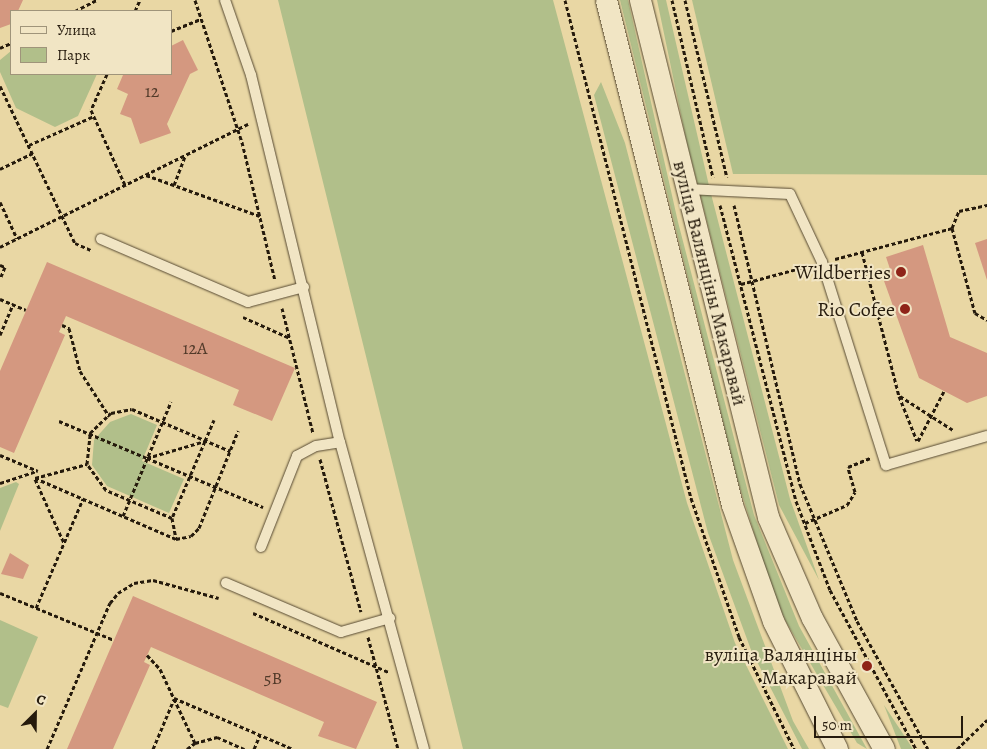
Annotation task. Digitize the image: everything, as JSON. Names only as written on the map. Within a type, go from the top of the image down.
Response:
[{"type":"street","name":"вуліца Валянціны Макаравай","points":[[606,0],[732,505],[773,621],[837,749]]},
{"type":"street","name":"вуліца Валянціны Макаравай","points":[[640,0],[768,517],[812,618],[884,749]]},
{"type":"lane","points":[[225,0],[251,75],[304,287],[340,442],[390,618],[424,749]]},
{"type":"lane","points":[[687,190],[790,194],[822,262],[886,465],[987,436]]},
{"type":"lane","points":[[101,239],[248,302],[304,287]]},
{"type":"lane","points":[[261,547],[298,456],[316,446],[340,442]]},
{"type":"lane","points":[[226,582],[341,632],[390,618]]},
{"type":"path","points":[[77,10],[97,0]]},
{"type":"path","points":[[195,0],[238,129],[316,446],[398,749]]},
{"type":"path","points":[[565,0],[691,498],[739,637],[794,749]]},
{"type":"path","points":[[672,0],[740,284],[804,523],[854,640],[916,749]]},
{"type":"path","points":[[685,0],[800,484],[857,621],[928,749]]},
{"type":"path","points":[[172,31],[202,19]]},
{"type":"path","points":[[107,75],[91,110],[125,185]]},
{"type":"path","points":[[0,86],[63,216]]},
{"type":"path","points":[[29,145],[94,116]]},
{"type":"path","points":[[0,247],[238,129]]},
{"type":"path","points":[[0,169],[32,153]]},
{"type":"path","points":[[174,185],[185,155]]},
{"type":"path","points":[[145,175],[260,216]]},
{"type":"path","points":[[0,202],[18,238]]},
{"type":"path","points":[[987,205],[959,211],[952,228],[975,314],[987,320]]},
{"type":"path","points":[[740,284],[952,228]]},
{"type":"path","points":[[862,252],[899,396],[917,442]]},
{"type":"path","points":[[0,265],[5,267],[0,279]]},
{"type":"path","points":[[0,299],[26,310]]},
{"type":"path","points":[[0,336],[13,304]]},
{"type":"path","points":[[62,325],[69,328],[80,371],[108,416]]},
{"type":"path","points":[[917,442],[944,391]]},
{"type":"path","points":[[899,396],[929,418],[958,432],[950,434]]},
{"type":"path","points":[[123,516],[171,402]]},
{"type":"path","points":[[172,518],[106,490],[86,464],[90,433],[108,416],[132,409],[230,451]]},
{"type":"path","points":[[176,539],[172,518],[214,420]]},
{"type":"path","points":[[59,421],[275,512]]},
{"type":"path","points":[[35,478],[176,539],[191,536],[199,528],[238,430]]},
{"type":"path","points":[[148,458],[205,440]]},
{"type":"path","points":[[917,442],[926,440]]},
{"type":"path","points":[[0,455],[38,471],[0,483]]},
{"type":"path","points":[[35,478],[86,464]]},
{"type":"path","points":[[804,523],[846,505],[854,492],[848,467]]},
{"type":"path","points":[[35,478],[64,543]]},
{"type":"path","points":[[36,608],[83,499]]},
{"type":"path","points":[[47,749],[110,602],[134,583],[172,582],[228,602]]},
{"type":"path","points":[[0,593],[114,640]]},
{"type":"path","points":[[245,609],[405,679]]},
{"type":"path","points":[[147,655],[160,669],[195,743]]},
{"type":"path","points":[[174,698],[294,749]]},
{"type":"path","points":[[153,749],[174,698]]},
{"type":"path","points":[[957,749],[987,720]]},
{"type":"path","points":[[254,749],[260,735]]},
{"type":"path","points":[[187,749],[195,743],[217,737],[244,749]]},
{"type":"green space","points":[[278,0],[553,0],[687,503],[735,643],[788,749],[463,749]]},
{"type":"green space","points":[[620,0],[628,0],[678,222],[754,515],[799,626],[867,749],[857,743],[785,620],[768,578],[737,478]]},
{"type":"green space","points":[[657,0],[666,0],[710,190],[790,499],[819,580],[779,505],[686,139]]},
{"type":"green space","points":[[692,0],[987,0],[987,175],[733,174]]},
{"type":"green space","points":[[10,52],[10,75],[97,75],[78,116],[55,127],[16,108],[0,72],[0,60]]},
{"type":"green space","points":[[601,82],[625,143],[733,560],[793,721],[809,749],[802,749],[751,650],[708,533],[594,95]]},
{"type":"green space","points":[[131,414],[157,425],[142,461],[184,479],[169,513],[107,486],[92,465],[94,440],[110,422]]},
{"type":"green space","points":[[16,482],[19,484],[0,531],[0,488]]},
{"type":"green space","points":[[0,620],[38,637],[8,708],[0,705]]},
{"type":"green space","points":[[884,705],[913,749],[901,749]]},
{"type":"building","points":[[0,0],[23,0],[18,10],[10,10],[10,24],[0,28]]},
{"type":"building","points":[[183,40],[198,70],[190,74],[167,124],[171,133],[140,144],[131,118],[120,114],[128,94],[117,89],[123,75],[172,75],[172,46]]},
{"type":"building","points":[[987,239],[987,280],[975,243]]},
{"type":"building","points":[[923,245],[950,337],[987,353],[987,396],[967,403],[919,378],[884,281],[888,279],[885,270],[890,269],[886,257]]},
{"type":"building","points":[[47,262],[295,368],[272,421],[233,405],[239,390],[66,316],[59,332],[65,335],[14,453],[0,447],[0,371]]},
{"type":"building","points":[[10,553],[29,565],[23,579],[1,574]]},
{"type":"building","points":[[133,596],[377,702],[356,749],[318,736],[324,722],[151,647],[144,662],[150,665],[113,749],[67,749]]},
{"type":"place","name":"Wildberries","points":[[901,272]]},
{"type":"place","name":"Rio Cofee","points":[[905,309]]},
{"type":"place","name":"вуліца Валянціны Макаравай","points":[[867,666]]}]
